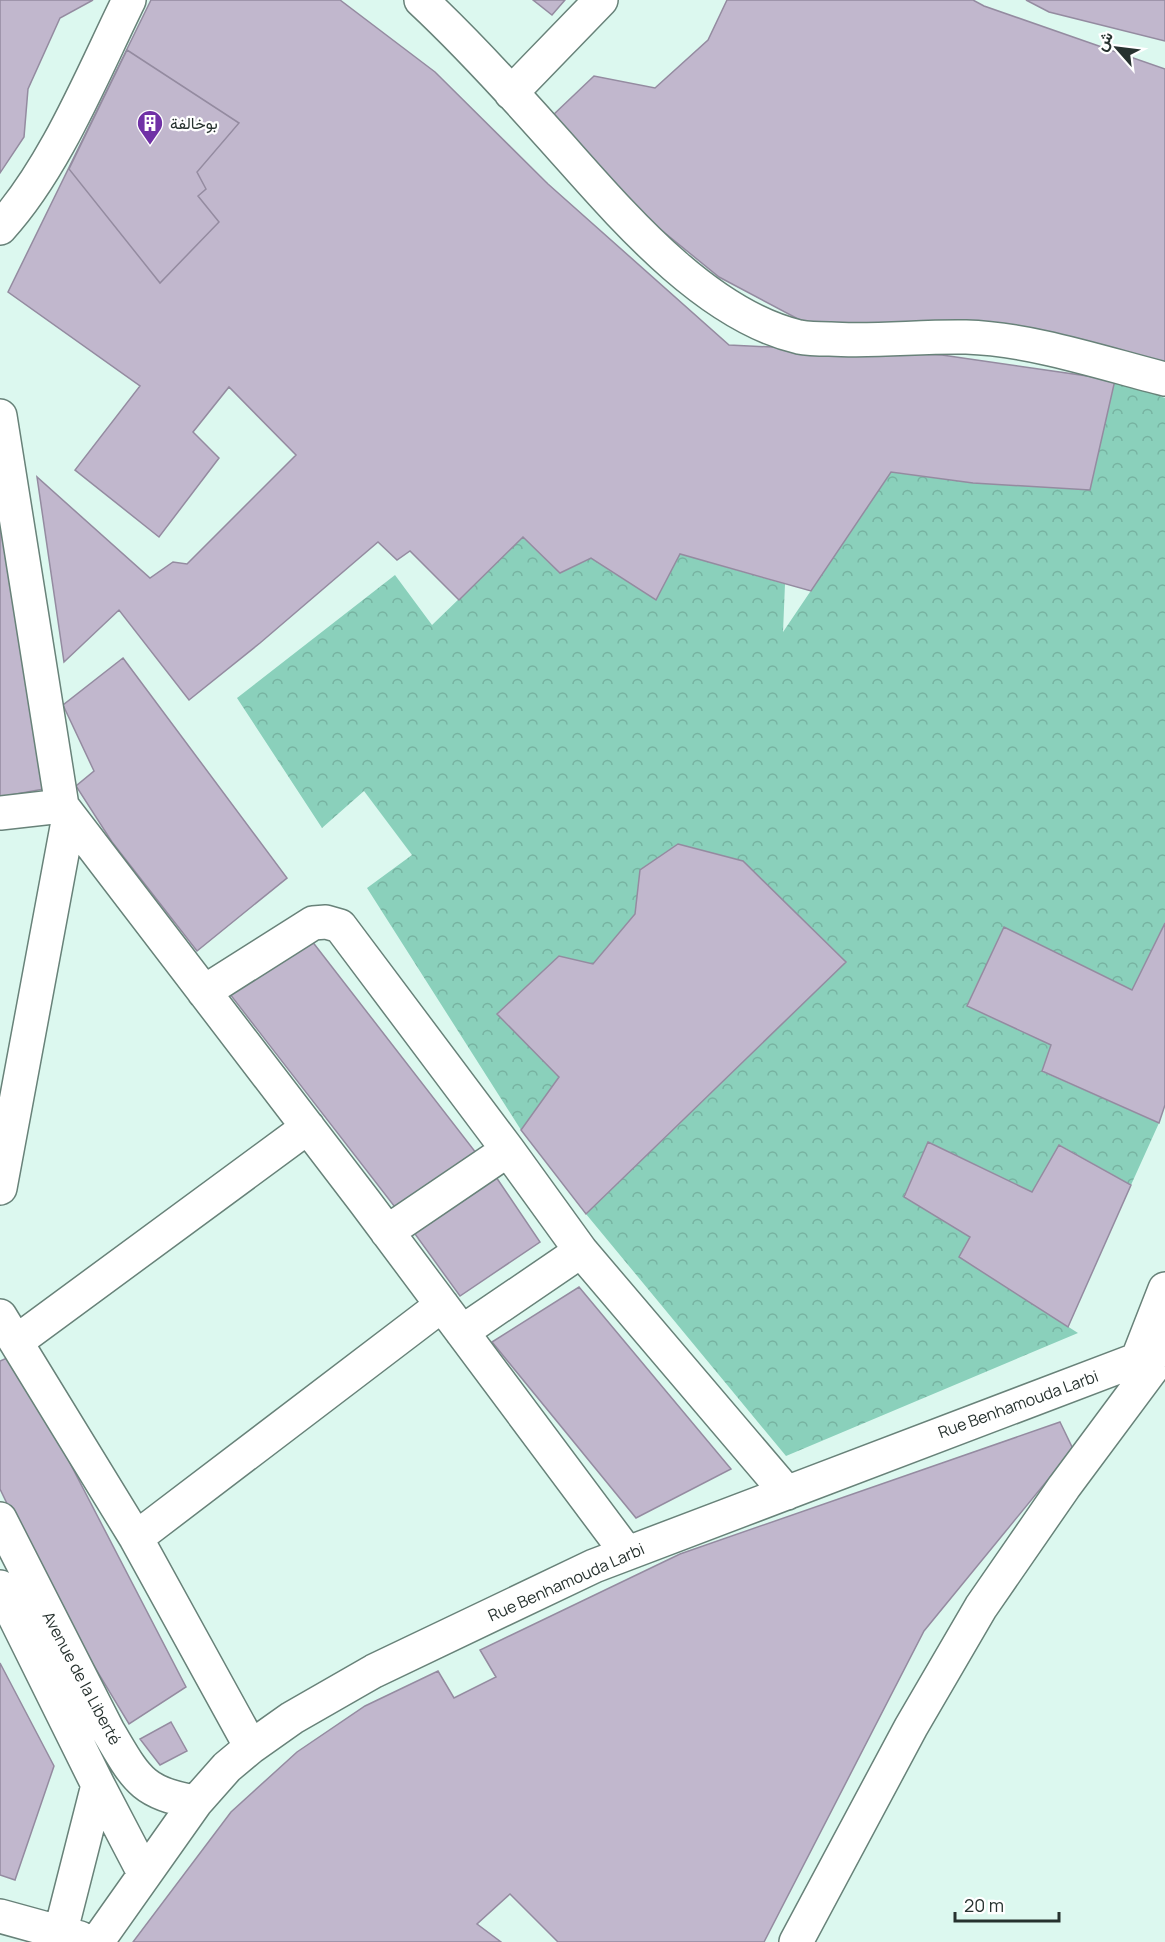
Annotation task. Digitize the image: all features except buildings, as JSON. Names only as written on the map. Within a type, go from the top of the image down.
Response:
[{"type":"street","points":[[0,228],[15,211],[51,154],[74,113],[129,0]]},
{"type":"street","points":[[421,0],[445,22],[610,203],[666,257],[727,306],[767,327],[801,338],[853,341],[965,337],[1009,341],[1165,379]]},
{"type":"street","points":[[511,93],[601,0]]},
{"type":"street","points":[[0,416],[65,811],[0,1188]]},
{"type":"street","points":[[0,813],[65,811]]},
{"type":"street","points":[[65,811],[308,1127],[627,1554]]},
{"type":"street","points":[[204,992],[313,923],[326,922],[340,926],[508,1150],[580,1251],[787,1493]]},
{"type":"street","points":[[251,1747],[136,1539],[8,1329],[308,1127]]},
{"type":"street","points":[[387,1232],[508,1150]]},
{"type":"street","points":[[462,1332],[580,1251]]},
{"type":"street","points":[[810,1934],[911,1727],[981,1607],[1156,1353],[1165,1289]]},
{"type":"street","points":[[136,1539],[442,1305]]},
{"type":"street","name":"Rue Benhamouda Larbi","points":[[96,1942],[196,1802],[227,1767],[292,1718],[374,1671],[594,1566],[1156,1353]]},
{"type":"street","name":"Avenue de la Liberté","points":[[0,1519],[108,1731],[132,1770],[148,1787],[161,1795],[196,1802]]},
{"type":"street","name":"Avenue de la Liberté","points":[[0,1587],[144,1873]]},
{"type":"street","points":[[58,1937],[98,1785]]},
{"type":"street","points":[[0,1916],[58,1937],[96,1942]]},
{"type":"green space","points":[[1115,380],[1165,398],[1165,923],[1132,990],[1004,927],[967,1005],[1051,1045],[1043,1072],[1159,1123],[1131,1185],[1060,1145],[1032,1192],[928,1142],[904,1196],[970,1237],[959,1257],[1078,1333],[786,1456],[586,1214],[846,962],[743,861],[678,844],[640,870],[635,914],[593,964],[498,1014],[559,1077],[521,1130],[367,888],[412,855],[364,791],[322,828],[237,698],[395,575],[432,625],[523,537],[560,573],[591,558],[656,600],[680,554],[785,584],[783,632],[891,472],[973,483]]},
{"type":"place","name":"بوخالفة","points":[[150,146]]}]
